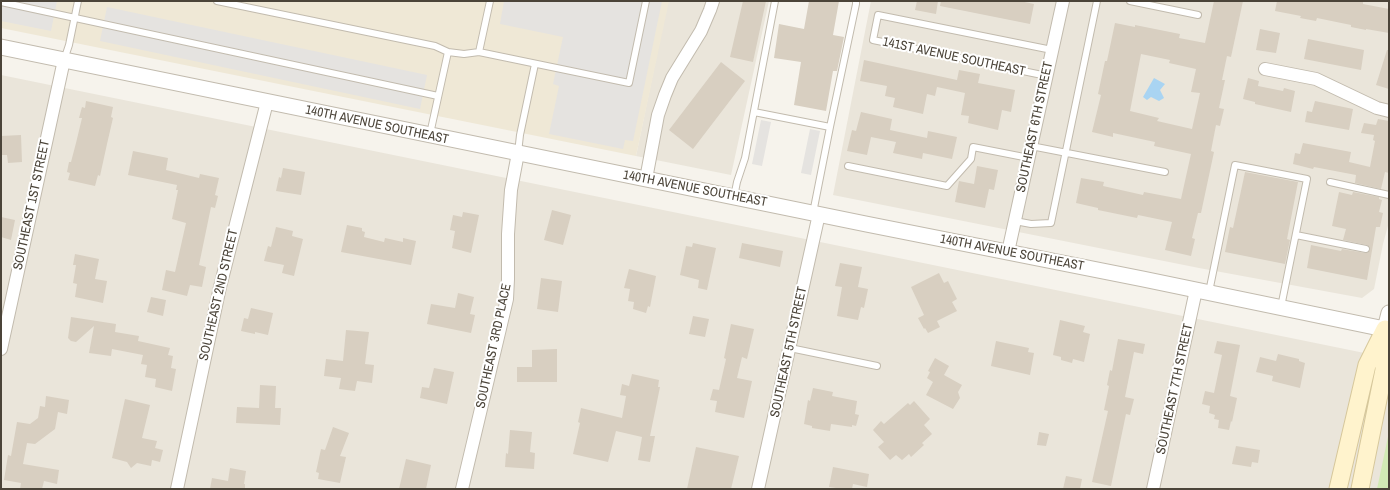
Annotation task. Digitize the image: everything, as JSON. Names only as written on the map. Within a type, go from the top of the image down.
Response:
[{"type":"main road","points":[[1338,489],[1367,365],[1388,324]]},
{"type":"main road","points":[[1360,489],[1384,370],[1383,350],[1388,324]]},
{"type":"street","points":[[646,179],[658,115],[665,95],[672,78],[701,31],[713,1]]},
{"type":"street","name":"SOUTHEAST 6TH STREET","points":[[1008,252],[1063,1]]},
{"type":"street","name":"140TH AVENUE SOUTHEAST","points":[[1,47],[816,214],[1281,307],[1388,324]]},
{"type":"street","name":"SOUTHEAST 1ST STREET","points":[[1,349],[64,60]]},
{"type":"street","points":[[1265,69],[1316,79],[1377,108],[1389,111]]},
{"type":"street","name":"SOUTHEAST 2ND STREET","points":[[177,489],[220,287],[267,102]]},
{"type":"street","name":"SOUTHEAST 3RD PLACE","points":[[462,489],[507,299],[508,234],[511,190],[518,153]]},
{"type":"street","name":"SOUTHEAST 5TH STREET","points":[[758,489],[790,348],[816,214]]},
{"type":"street","name":"SOUTHEAST 7TH STREET","points":[[1153,489],[1203,291]]},
{"type":"lane","points":[[64,60],[69,45],[78,1]]},
{"type":"lane","points":[[217,1],[435,46],[448,52],[464,54],[479,52],[629,83],[646,1]]},
{"type":"lane","points":[[479,52],[490,1]]},
{"type":"lane","points":[[734,197],[745,158],[775,1]]},
{"type":"lane","points":[[816,214],[830,128],[856,1]]},
{"type":"lane","points":[[1015,221],[1031,224],[1051,224],[1097,1]]},
{"type":"lane","points":[[1130,1],[1198,15]]},
{"type":"lane","points":[[1,2],[438,96]]},
{"type":"lane","name":"141ST AVENUE SOUTHEAST","points":[[1046,76],[873,40],[878,15],[1052,50]]},
{"type":"lane","points":[[430,135],[448,52]]},
{"type":"lane","points":[[518,153],[520,135],[536,64]]},
{"type":"lane","points":[[754,112],[830,128]]},
{"type":"lane","points":[[848,166],[947,186],[971,159],[973,147],[1030,152],[1066,152],[1165,172]]},
{"type":"lane","points":[[1203,291],[1235,165],[1307,179],[1281,307]]},
{"type":"lane","points":[[1330,182],[1389,195]]},
{"type":"lane","points":[[1296,235],[1366,250]]},
{"type":"lane","points":[[790,348],[877,366]]},
{"type":"shaded area","points":[[1,1],[669,1],[636,156],[1,28]]},
{"type":"shaded area","points":[[1,1],[57,1],[51,31],[1,21]]},
{"type":"shaded area","points":[[504,1],[662,1],[633,141],[625,140],[623,149],[549,134],[559,86],[553,84],[563,37],[500,24]]},
{"type":"shaded area","points":[[668,1],[769,1],[731,175],[636,156]]},
{"type":"shaded area","points":[[871,1],[1389,1],[1389,222],[1374,289],[1362,298],[1199,268],[833,195]]},
{"type":"shaded area","points":[[107,7],[427,75],[420,109],[100,41]]},
{"type":"shaded area","points":[[1,75],[1389,358],[1389,489],[1,489]]},
{"type":"shaded area","points":[[761,120],[771,122],[762,166],[752,164]]},
{"type":"shaded area","points":[[810,129],[820,131],[811,175],[801,173]]},
{"type":"green space","points":[[1389,432],[1389,489],[1377,489]]},
{"type":"water","points":[[1154,78],[1165,84],[1160,90],[1164,98],[1159,101],[1151,97],[1147,100],[1143,97]]},
{"type":"building","points":[[743,1],[766,1],[753,62],[730,57]]},
{"type":"building","points":[[809,1],[839,1],[833,35],[844,37],[837,71],[833,71],[826,111],[794,105],[801,62],[774,58],[779,24],[804,29]]},
{"type":"building","points":[[917,1],[938,1],[936,14],[915,10]]},
{"type":"building","points":[[941,1],[1020,1],[1034,4],[1030,24],[940,6]]},
{"type":"building","points":[[1214,1],[1243,1],[1231,57],[1227,56],[1222,80],[1225,80],[1219,108],[1224,109],[1220,126],[1216,125],[1211,151],[1214,152],[1201,213],[1198,213],[1192,238],[1195,239],[1191,256],[1165,250],[1172,222],[1138,215],[1137,218],[1098,210],[1098,208],[1076,203],[1081,178],[1104,182],[1103,186],[1143,195],[1144,192],[1181,199],[1191,154],[1154,146],[1155,142],[1113,133],[1113,137],[1092,132],[1101,95],[1098,94],[1115,23],[1135,27],[1135,25],[1180,34],[1179,38],[1205,43]],"holes":[[[1141,54],[1170,60],[1169,63],[1196,69],[1191,92],[1200,93],[1192,129],[1157,121],[1159,118],[1130,111]]]},
{"type":"building","points":[[1277,1],[1363,1],[1363,4],[1389,9],[1389,33],[1351,27],[1351,25],[1317,18],[1316,21],[1300,18],[1301,16],[1275,11]]},
{"type":"building","points":[[1260,29],[1280,33],[1276,53],[1256,50]]},
{"type":"building","points":[[1308,39],[1364,50],[1361,70],[1304,59]]},
{"type":"building","points":[[1387,50],[1389,50],[1389,89],[1376,85]]},
{"type":"building","points":[[864,60],[957,80],[959,70],[980,74],[978,83],[1015,90],[1011,112],[1002,110],[998,130],[968,123],[969,116],[961,115],[965,93],[937,87],[935,96],[927,94],[923,114],[893,107],[895,98],[885,96],[887,86],[860,81]]},
{"type":"building","points":[[721,62],[745,81],[693,149],[669,130]]},
{"type":"building","points":[[1248,78],[1259,81],[1258,86],[1283,91],[1284,88],[1295,91],[1291,112],[1255,104],[1255,102],[1243,99]]},
{"type":"building","points":[[86,101],[113,107],[111,117],[113,118],[100,176],[98,175],[95,186],[68,180],[70,173],[67,172],[82,118],[79,118],[82,107],[85,108]]},
{"type":"building","points":[[1315,101],[1353,109],[1349,130],[1305,122],[1307,111],[1312,112]]},
{"type":"building","points":[[861,112],[892,119],[890,130],[927,138],[928,131],[957,137],[952,159],[923,153],[922,159],[893,153],[896,142],[871,137],[867,155],[847,151],[852,130],[856,131]]},
{"type":"building","points":[[1378,119],[1389,121],[1389,173],[1385,172],[1381,189],[1355,183],[1356,175],[1314,167],[1313,169],[1293,164],[1295,153],[1300,154],[1303,143],[1351,152],[1349,162],[1370,167],[1375,141],[1373,140],[1374,135],[1361,133],[1364,123],[1376,125]]},
{"type":"building","points":[[21,135],[22,162],[8,163],[7,155],[1,155],[1,136]]},
{"type":"building","points":[[133,151],[168,158],[166,170],[199,178],[200,174],[219,178],[215,195],[218,196],[215,208],[211,207],[199,265],[206,267],[202,287],[190,285],[187,296],[162,290],[166,270],[175,272],[186,223],[172,219],[178,190],[176,190],[177,185],[128,175]]},
{"type":"building","points":[[977,166],[998,170],[994,190],[989,189],[985,208],[955,202],[959,181],[974,184]]},
{"type":"building","points":[[283,168],[305,172],[301,195],[276,191],[279,177],[281,178]]},
{"type":"building","points":[[1245,172],[1298,182],[1287,239],[1290,240],[1285,264],[1225,252],[1230,227],[1233,228]]},
{"type":"building","points":[[1339,192],[1352,195],[1353,192],[1379,197],[1379,199],[1382,200],[1379,212],[1383,213],[1380,227],[1376,227],[1367,280],[1307,268],[1311,245],[1341,251],[1342,249],[1368,253],[1370,250],[1370,247],[1367,245],[1343,240],[1346,229],[1332,226]]},
{"type":"building","points":[[552,210],[571,215],[563,245],[544,240]]},
{"type":"building","points":[[463,212],[479,215],[471,253],[452,248],[455,231],[450,230],[453,215],[462,217]]},
{"type":"building","points":[[1,217],[15,220],[11,240],[1,237]]},
{"type":"building","points":[[347,225],[362,228],[362,231],[365,232],[364,237],[384,242],[385,238],[403,242],[403,238],[416,241],[411,265],[341,252]]},
{"type":"building","points":[[276,227],[293,231],[292,236],[303,239],[294,276],[282,273],[284,265],[264,261],[268,246],[271,247]]},
{"type":"building","points":[[693,243],[716,248],[707,290],[698,288],[699,280],[680,275],[686,246],[692,247]]},
{"type":"building","points":[[742,243],[783,251],[780,267],[739,258]]},
{"type":"building","points":[[75,254],[99,259],[95,279],[107,281],[103,303],[75,297],[77,284],[73,283],[76,265],[73,265]]},
{"type":"building","points":[[840,263],[862,267],[858,287],[868,289],[864,308],[861,307],[858,320],[837,316],[842,287],[835,286]]},
{"type":"building","points":[[629,269],[656,276],[650,307],[648,306],[646,313],[633,309],[634,302],[628,301],[630,289],[624,288]]},
{"type":"building","points":[[939,273],[944,283],[948,281],[957,299],[952,302],[957,311],[937,321],[940,327],[928,333],[918,318],[924,315],[911,287]]},
{"type":"building","points":[[541,278],[562,281],[558,312],[537,309]]},
{"type":"building","points":[[458,293],[474,297],[470,314],[475,315],[471,333],[427,324],[431,304],[455,308]]},
{"type":"building","points":[[151,297],[166,300],[163,316],[147,312]]},
{"type":"building","points":[[251,308],[273,313],[268,335],[241,331],[244,318],[248,319]]},
{"type":"building","points":[[693,316],[709,319],[705,337],[689,334]]},
{"type":"building","points":[[71,317],[116,324],[115,332],[139,336],[138,341],[170,348],[168,355],[173,356],[171,368],[176,369],[172,391],[155,387],[156,379],[145,377],[147,365],[141,364],[143,355],[112,349],[111,356],[89,353],[94,326],[76,342],[71,341],[68,338]]},
{"type":"building","points":[[1060,320],[1085,326],[1083,332],[1090,334],[1084,362],[1073,359],[1072,363],[1061,360],[1061,357],[1053,355]]},
{"type":"building","points":[[731,324],[754,329],[747,359],[742,357],[737,378],[752,381],[744,418],[715,412],[717,401],[710,400],[713,389],[719,390],[726,359],[724,358]]},
{"type":"building","points":[[346,330],[369,332],[365,364],[374,365],[372,383],[357,381],[355,391],[339,389],[341,378],[324,376],[326,359],[343,361]]},
{"type":"building","points":[[1118,339],[1145,344],[1143,354],[1134,352],[1125,397],[1134,399],[1130,415],[1126,414],[1111,486],[1092,482],[1108,411],[1104,410],[1109,386],[1107,385],[1110,370],[1112,371]]},
{"type":"building","points":[[996,341],[1029,348],[1028,352],[1034,353],[1030,375],[991,366]]},
{"type":"building","points":[[1217,341],[1240,345],[1230,396],[1237,398],[1229,430],[1218,428],[1219,420],[1214,419],[1215,415],[1209,413],[1210,406],[1202,404],[1205,391],[1214,393],[1222,355],[1214,353]]},
{"type":"building","points":[[557,349],[557,382],[517,382],[517,367],[532,367],[532,350]]},
{"type":"building","points":[[1278,354],[1299,359],[1299,361],[1305,363],[1300,388],[1272,381],[1273,376],[1256,372],[1260,357],[1276,361]]},
{"type":"building","points":[[935,358],[949,366],[944,375],[962,385],[958,392],[960,398],[953,409],[926,395],[933,382],[927,378],[930,372],[928,371]]},
{"type":"building","points":[[434,368],[454,372],[447,404],[420,398],[422,387],[429,388]]},
{"type":"building","points":[[632,374],[659,380],[658,387],[660,387],[650,436],[655,436],[650,462],[638,460],[642,437],[616,431],[608,462],[573,454],[580,423],[578,422],[581,408],[622,418],[626,396],[620,395],[622,384],[629,386]]},
{"type":"building","points":[[260,385],[276,386],[275,408],[281,408],[280,425],[236,423],[237,407],[259,408]]},
{"type":"building","points":[[813,388],[833,392],[832,396],[857,401],[855,414],[859,415],[856,426],[852,425],[852,427],[831,424],[830,431],[812,428],[812,426],[804,424],[808,400],[810,401]]},
{"type":"building","points":[[46,396],[69,400],[67,414],[58,412],[55,429],[35,444],[27,443],[23,464],[59,470],[57,484],[44,481],[42,489],[20,489],[21,483],[4,480],[8,455],[11,456],[17,422],[30,424],[38,418],[40,406],[45,407]]},
{"type":"building","points":[[125,399],[150,405],[142,438],[157,441],[155,448],[163,450],[160,462],[152,460],[151,466],[137,463],[131,468],[127,462],[112,458]]},
{"type":"building","points":[[914,401],[930,419],[924,425],[932,434],[922,443],[924,445],[911,457],[909,454],[902,460],[896,455],[890,460],[878,447],[884,442],[873,430],[881,421],[884,424],[908,403],[910,405]]},
{"type":"building","points":[[333,427],[349,433],[340,456],[346,457],[340,483],[318,479],[319,473],[316,472],[321,449],[325,450]]},
{"type":"building","points":[[510,430],[532,432],[530,452],[535,453],[534,469],[505,467],[506,453],[508,454]]},
{"type":"building","points":[[1039,432],[1049,434],[1046,446],[1037,445]]},
{"type":"building","points":[[1236,446],[1260,450],[1258,463],[1252,462],[1251,467],[1232,464]]},
{"type":"building","points":[[696,447],[739,456],[731,489],[687,489]]},
{"type":"building","points":[[406,459],[431,465],[426,489],[399,489]]},
{"type":"building","points":[[833,467],[869,474],[867,487],[853,484],[852,489],[835,489],[836,488],[829,487]]},
{"type":"building","points":[[230,468],[246,471],[244,484],[245,489],[210,489],[212,478],[228,481]]},
{"type":"building","points":[[1066,476],[1082,479],[1080,489],[1063,489]]}]
